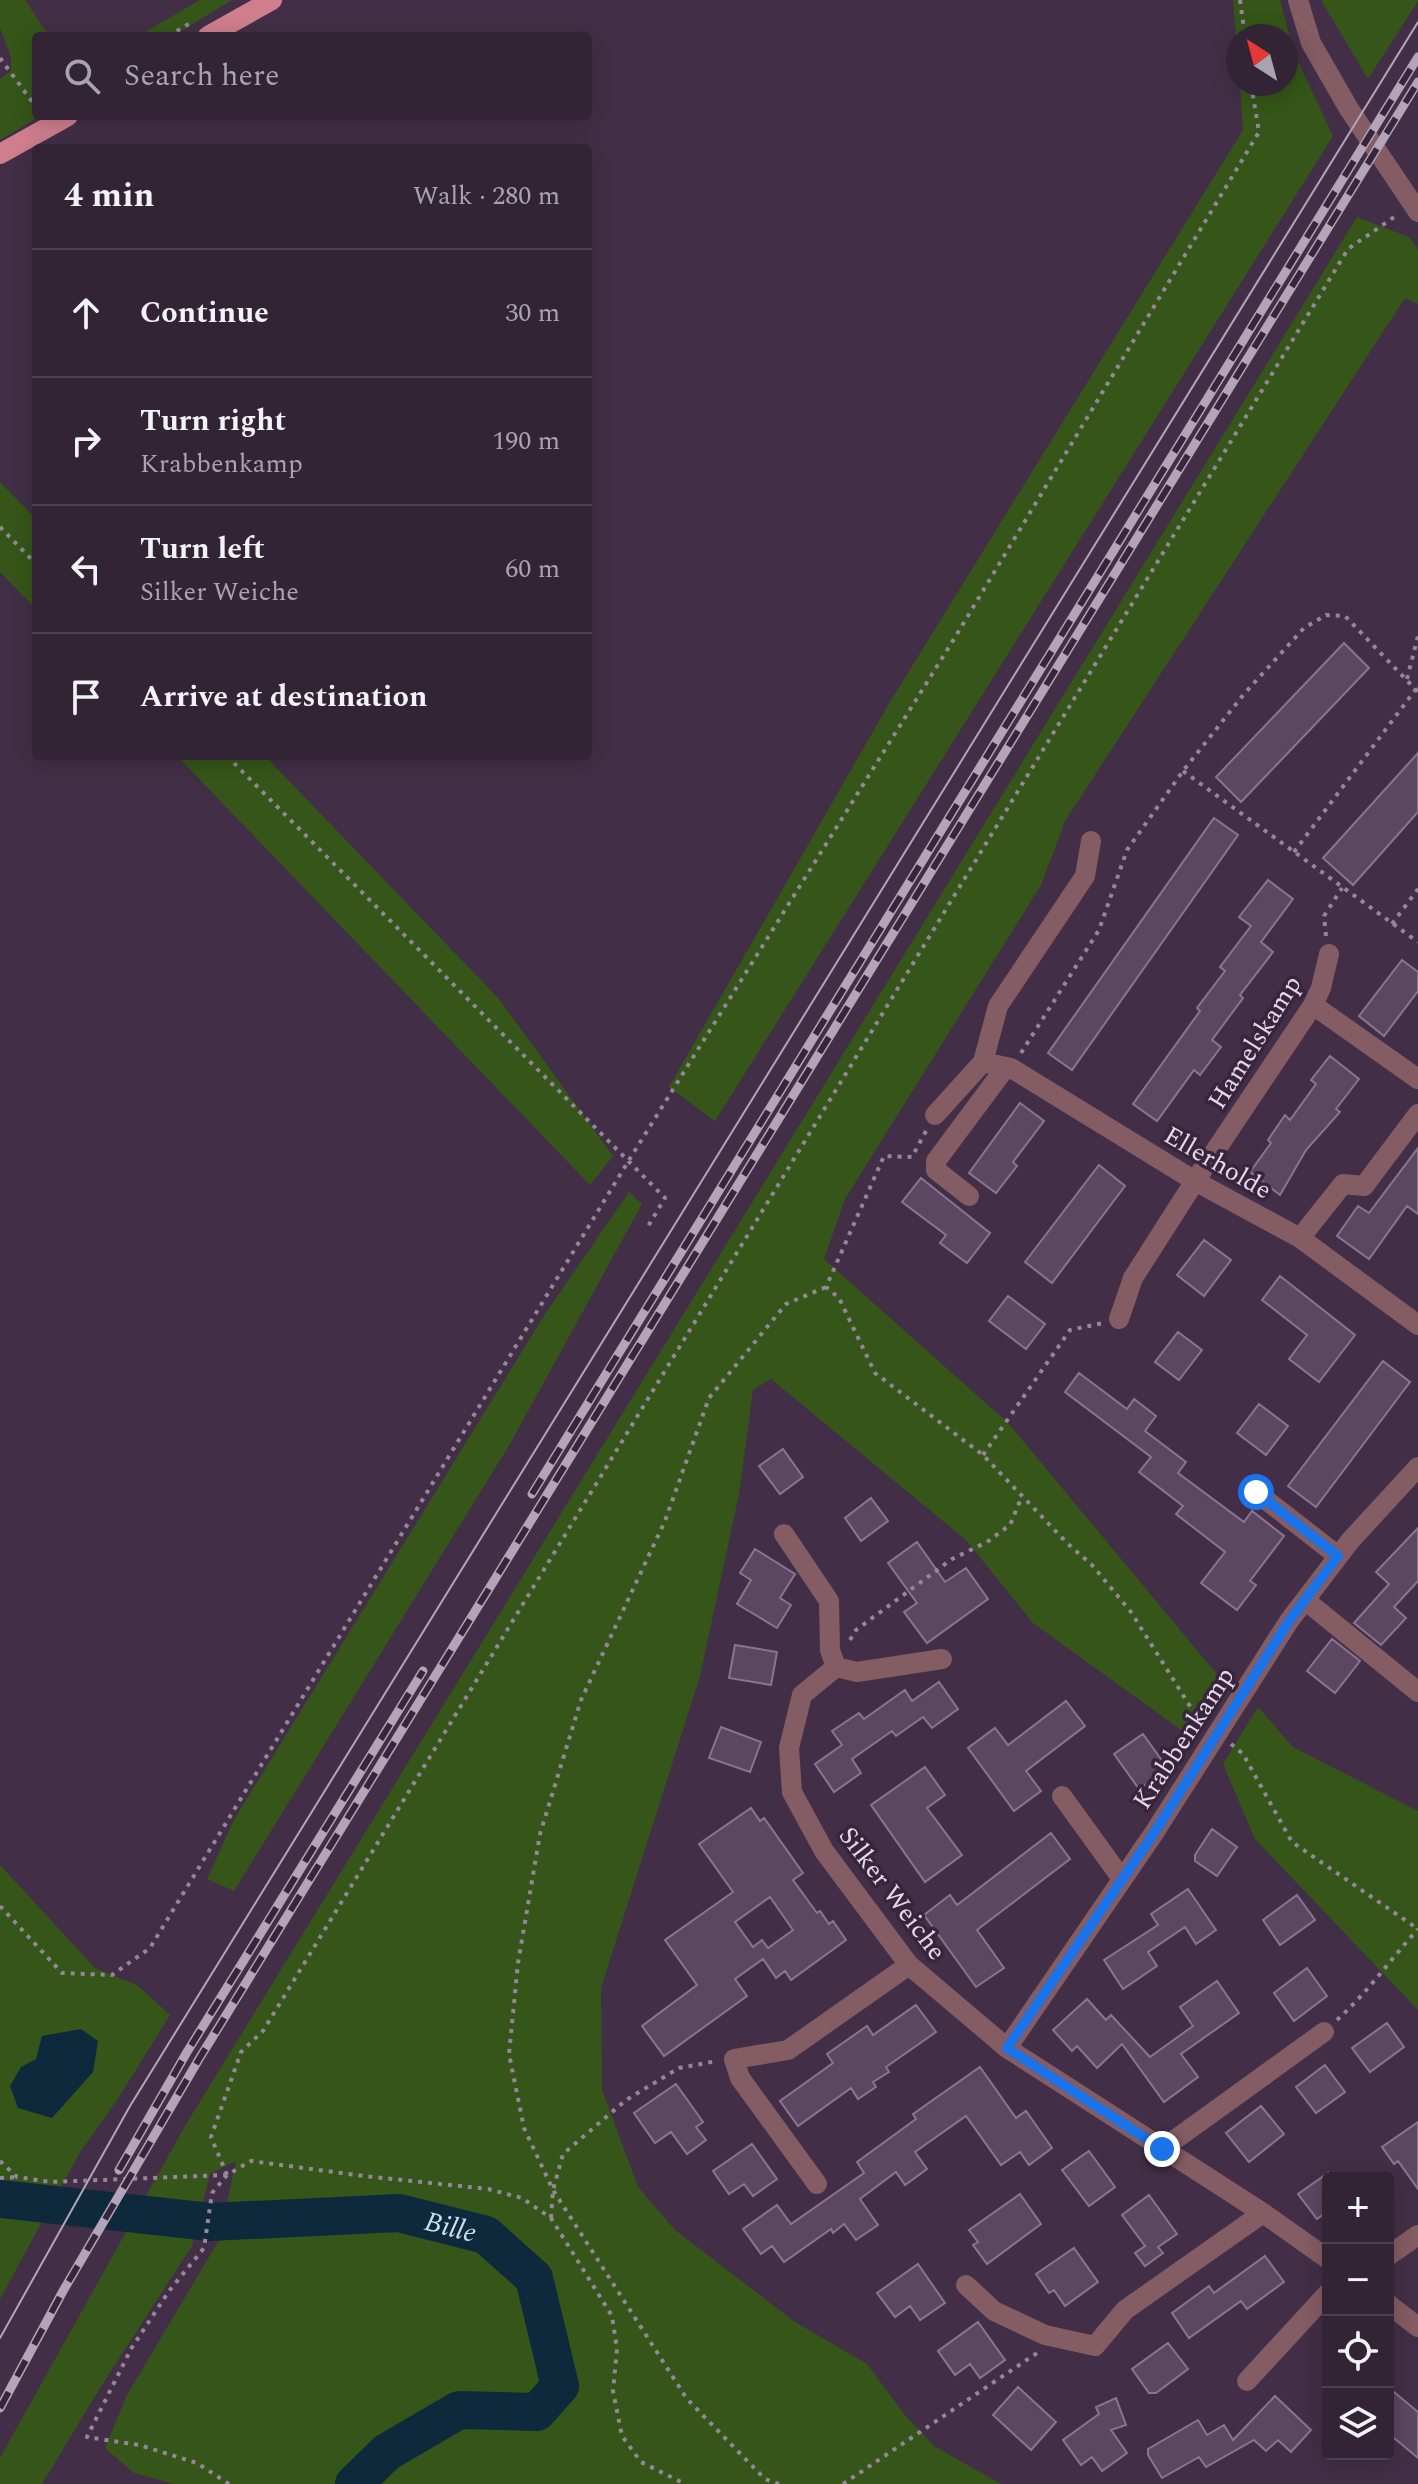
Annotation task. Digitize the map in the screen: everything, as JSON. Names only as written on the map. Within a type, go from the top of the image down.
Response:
[{"type":"main road","points":[[215,32],[272,0]]},
{"type":"main road","points":[[0,154],[61,120]]},
{"type":"street","points":[[1298,0],[1311,43],[1349,109],[1415,208]]},
{"type":"street","points":[[935,1115],[983,1062],[998,1006],[1085,876],[1091,841]]},
{"type":"street","name":"Hamelskamp","points":[[1119,1319],[1133,1278],[1313,1005],[1321,988],[1329,954]]},
{"type":"street","points":[[1313,1005],[1418,1079]]},
{"type":"street","name":"Ellerholde","points":[[983,1062],[1008,1068],[1195,1181],[1300,1238],[1418,1325]]},
{"type":"street","points":[[969,1196],[936,1170],[936,1161],[1008,1068]]},
{"type":"street","points":[[1300,1238],[1343,1184],[1364,1186],[1418,1114]]},
{"type":"street","name":"Krabbenkamp","points":[[1007,2048],[1122,1879],[1289,1621],[1338,1556],[1418,1467]]},
{"type":"street","points":[[1256,1492],[1338,1556]]},
{"type":"street","points":[[784,1534],[829,1601],[830,1650],[836,1667],[857,1672],[942,1659]]},
{"type":"street","points":[[1305,1600],[1418,1692]]},
{"type":"street","name":"Silker Weiche","points":[[836,1667],[802,1695],[789,1748],[792,1792],[824,1851],[909,1965],[1007,2048],[1263,2213],[1322,2255]]},
{"type":"street","points":[[1062,1796],[1122,1879]]},
{"type":"street","points":[[817,2184],[740,2078],[734,2059],[788,2050],[909,1965]]},
{"type":"street","points":[[1162,2149],[1324,2032]]},
{"type":"street","points":[[966,2285],[994,2311],[1045,2335],[1095,2346],[1125,2310],[1263,2213]]},
{"type":"street","points":[[1394,2252],[1418,2235]]},
{"type":"street","points":[[1247,2381],[1322,2300]]},
{"type":"street","points":[[1394,2309],[1418,2327]]},
{"type":"path","points":[[1240,0],[1243,24]]},
{"type":"path","points":[[0,58],[32,102]]},
{"type":"path","points":[[0,1906],[62,1973],[112,1975],[150,1948],[629,1160],[962,626],[1259,132],[1253,96]]},
{"type":"path","points":[[227,2175],[211,2137],[241,2052],[263,2031],[1348,249],[1415,208]]},
{"type":"path","points":[[0,527],[32,560]]},
{"type":"path","points":[[1008,1068],[1099,930],[1127,850],[1183,771],[1244,694],[1304,628],[1326,615],[1345,616],[1417,691],[1294,852]]},
{"type":"path","points":[[1407,679],[1418,636]]},
{"type":"path","points":[[231,760],[665,1198],[647,1228]]},
{"type":"path","points":[[1183,771],[1418,942]]},
{"type":"path","points":[[1329,954],[1324,916],[1342,888]]},
{"type":"path","points":[[1392,924],[1418,889]]},
{"type":"path","points":[[779,2484],[765,2479],[687,2399],[553,2190],[524,2128],[509,2054],[518,1963],[540,1834],[581,1700],[665,1521],[709,1398],[786,1304],[826,1287],[884,1156],[912,1157],[935,1115]]},
{"type":"path","points":[[826,1287],[839,1298],[875,1373],[983,1455],[1092,1565],[1131,1612],[1193,1711],[1243,1754],[1292,1842],[1418,1929],[1357,2001],[1324,2032]]},
{"type":"path","points":[[983,1455],[1070,1330],[1119,1319]]},
{"type":"path","points":[[836,1667],[856,1630],[952,1559],[987,1542],[1010,1525],[1022,1496]]},
{"type":"path","points":[[551,2218],[553,2190],[563,2154],[626,2100],[679,2068],[734,2059]]},
{"type":"path","points":[[0,2161],[17,2177]]},
{"type":"path","points":[[229,2484],[197,2463],[139,2445],[87,2437],[131,2349],[169,2291],[204,2248],[212,2193],[227,2175],[251,2161],[488,2189],[522,2198],[551,2218],[612,2316],[617,2349],[613,2391],[622,2436],[641,2462],[685,2484]]},
{"type":"path","points":[[0,2178],[50,2182],[227,2175]]},
{"type":"path","points":[[843,2484],[1039,2352]]},
{"type":"green space","points":[[0,0],[25,0],[46,32],[32,32],[33,120],[0,140],[0,79],[11,71],[11,58],[0,27]]},
{"type":"green space","points":[[200,0],[232,0],[180,32],[145,32]]},
{"type":"green space","points":[[1233,0],[1280,0],[1286,24],[1235,24]]},
{"type":"green space","points":[[1321,0],[1418,0],[1418,1],[1368,79]]},
{"type":"green space","points":[[1298,62],[1333,136],[715,1121],[669,1087],[890,702],[1243,130],[1241,96],[1298,96]]},
{"type":"green space","points":[[1357,217],[1409,237],[1418,249],[1418,304],[1405,298],[1065,821],[1041,885],[845,1199],[824,1259],[1008,1423],[1230,1690],[1195,1740],[1033,1623],[966,1540],[771,1379],[753,1390],[739,1494],[700,1676],[601,1988],[602,2090],[638,2187],[675,2230],[795,2322],[867,2364],[904,2414],[934,2446],[1001,2484],[173,2484],[134,2473],[105,2448],[127,2395],[219,2240],[236,2161],[210,2174],[192,2246],[42,2484],[0,2484],[0,2458],[185,2126]]},
{"type":"green space","points":[[0,482],[32,515],[32,605],[0,572]]},
{"type":"green space","points":[[181,760],[269,760],[499,999],[613,1156],[590,1185]]},
{"type":"green space","points":[[629,1192],[642,1204],[510,1444],[234,1891],[207,1879],[235,1818],[545,1314]]},
{"type":"green space","points":[[1258,1707],[1293,1747],[1418,1811],[1418,2010],[1255,1839],[1223,1764]]},
{"type":"green space","points":[[0,1865],[95,1968],[137,1985],[170,2015],[79,2154],[0,2299]]},
{"type":"water","points":[[81,2029],[98,2041],[93,2072],[52,2118],[18,2108],[10,2086],[21,2067],[36,2059],[42,2036]]},
{"type":"building","points":[[1344,643],[1369,668],[1241,802],[1216,777]]},
{"type":"building","points":[[1418,753],[1418,812],[1353,885],[1323,858]]},
{"type":"building","points":[[1214,818],[1238,835],[1072,1070],[1048,1053]]},
{"type":"building","points":[[1268,880],[1293,899],[1261,942],[1273,952],[1240,995],[1243,998],[1212,1040],[1221,1047],[1200,1075],[1194,1070],[1157,1121],[1133,1104],[1225,971],[1220,967],[1251,926],[1239,917]]},
{"type":"building","points":[[1402,960],[1418,972],[1418,991],[1384,1036],[1359,1016]]},
{"type":"building","points":[[1330,1056],[1359,1079],[1336,1109],[1340,1112],[1306,1150],[1280,1195],[1250,1172],[1271,1143],[1268,1140],[1285,1115],[1290,1120],[1316,1084],[1311,1080]]},
{"type":"building","points":[[1020,1103],[1044,1121],[1013,1162],[1017,1166],[996,1193],[969,1173]]},
{"type":"building","points":[[1418,1148],[1418,1214],[1407,1206],[1369,1259],[1337,1236],[1358,1206],[1369,1213]]},
{"type":"building","points":[[1099,1165],[1125,1186],[1052,1283],[1025,1262]]},
{"type":"building","points":[[921,1178],[990,1233],[967,1263],[940,1243],[946,1235],[902,1202]]},
{"type":"building","points":[[1204,1240],[1231,1260],[1204,1296],[1177,1275]]},
{"type":"building","points":[[1280,1276],[1355,1335],[1319,1382],[1289,1359],[1307,1335],[1262,1300]]},
{"type":"building","points":[[1008,1296],[1045,1324],[1026,1349],[989,1321]]},
{"type":"building","points":[[1178,1332],[1202,1350],[1179,1380],[1155,1362]]},
{"type":"building","points":[[1383,1361],[1410,1382],[1316,1507],[1288,1486]]},
{"type":"building","points":[[1079,1373],[1127,1409],[1134,1399],[1156,1416],[1145,1431],[1186,1462],[1178,1473],[1244,1522],[1252,1511],[1284,1536],[1250,1581],[1256,1585],[1237,1610],[1201,1583],[1225,1552],[1176,1514],[1183,1506],[1139,1472],[1151,1457],[1065,1392]]},
{"type":"building","points":[[1259,1404],[1288,1426],[1266,1455],[1237,1433]]},
{"type":"building","points":[[783,1449],[803,1477],[780,1494],[759,1466]]},
{"type":"building","points":[[871,1498],[888,1521],[861,1541],[845,1518]]},
{"type":"building","points":[[1418,1528],[1418,1581],[1394,1607],[1406,1618],[1381,1645],[1354,1623],[1389,1584],[1376,1572]]},
{"type":"building","points":[[917,1542],[945,1582],[966,1568],[988,1599],[927,1643],[904,1612],[917,1603],[888,1563]]},
{"type":"building","points":[[755,1549],[795,1574],[780,1598],[791,1605],[777,1628],[737,1604],[751,1580],[740,1573]]},
{"type":"building","points":[[1332,1639],[1360,1661],[1335,1693],[1307,1671]]},
{"type":"building","points":[[735,1645],[777,1652],[771,1685],[729,1678]]},
{"type":"building","points":[[939,1682],[958,1709],[932,1728],[923,1717],[896,1736],[892,1731],[852,1759],[861,1773],[834,1792],[815,1764],[842,1745],[832,1731],[859,1713],[864,1719],[905,1690],[912,1701]]},
{"type":"building","points":[[1066,1701],[1085,1726],[1026,1771],[1041,1791],[1014,1811],[968,1748],[995,1728],[1008,1745]]},
{"type":"building","points":[[721,1727],[761,1742],[750,1772],[709,1758]]},
{"type":"building","points":[[1143,1734],[1168,1769],[1139,1789],[1114,1754]]},
{"type":"building","points":[[925,1767],[945,1795],[927,1808],[962,1855],[925,1882],[871,1805]]},
{"type":"building","points":[[751,1808],[760,1821],[764,1818],[803,1873],[793,1880],[817,1913],[820,1911],[829,1924],[833,1921],[846,1940],[791,1980],[785,1971],[776,1978],[763,1959],[735,1979],[747,1996],[664,2056],[642,2026],[697,1985],[665,1940],[733,1892],[699,1844]],"holes":[[[770,1897],[793,1930],[768,1948],[762,1940],[753,1947],[735,1922]]]},
{"type":"building","points":[[1212,1829],[1237,1847],[1217,1876],[1195,1861],[1195,1855]]},
{"type":"building","points":[[1051,1833],[1070,1859],[977,1930],[1004,1968],[976,1987],[924,1915],[950,1895],[957,1905]]},
{"type":"building","points":[[1188,1889],[1216,1930],[1196,1944],[1185,1927],[1148,1952],[1157,1966],[1123,1989],[1104,1960],[1158,1925],[1151,1914]]},
{"type":"building","points":[[1297,1895],[1315,1920],[1280,1945],[1263,1920]]},
{"type":"building","points":[[1307,1968],[1327,1996],[1294,2021],[1274,1993]]},
{"type":"building","points":[[1217,1981],[1239,2013],[1181,2054],[1198,2077],[1164,2102],[1122,2044],[1097,2068],[1077,2046],[1072,2051],[1053,2030],[1087,1999],[1106,2020],[1111,2015],[1150,2057],[1193,2026],[1180,2007]]},
{"type":"building","points":[[916,2005],[936,2032],[886,2067],[889,2072],[873,2082],[876,2087],[858,2099],[851,2088],[798,2126],[780,2101],[833,2063],[827,2054],[867,2026],[873,2035]]},
{"type":"building","points":[[1387,2023],[1404,2047],[1370,2072],[1352,2048]]},
{"type":"building","points":[[1325,2065],[1345,2092],[1316,2113],[1296,2087]]},
{"type":"building","points":[[980,2067],[1016,2118],[1026,2111],[1052,2148],[1029,2165],[1020,2152],[1001,2165],[966,2116],[915,2152],[927,2169],[905,2185],[896,2172],[860,2199],[878,2225],[856,2240],[844,2224],[833,2233],[831,2229],[784,2262],[772,2246],[761,2254],[743,2229],[777,2205],[791,2224],[864,2173],[857,2162],[916,2119],[913,2114]]},
{"type":"building","points":[[676,2084],[703,2122],[696,2127],[706,2140],[687,2154],[671,2132],[655,2143],[634,2113]]},
{"type":"building","points":[[1261,2106],[1284,2134],[1249,2162],[1226,2133]]},
{"type":"building","points":[[1418,2122],[1418,2189],[1398,2161],[1394,2164],[1382,2147]]},
{"type":"building","points":[[752,2144],[777,2179],[753,2196],[744,2184],[729,2194],[713,2171]]},
{"type":"building","points":[[1089,2151],[1115,2187],[1089,2206],[1062,2170]]},
{"type":"building","points":[[1322,2177],[1322,2215],[1317,2219],[1298,2194]]},
{"type":"building","points":[[1020,2194],[1041,2224],[987,2264],[973,2245],[978,2242],[969,2230]]},
{"type":"building","points":[[1149,2195],[1177,2234],[1158,2247],[1163,2253],[1145,2266],[1135,2253],[1145,2246],[1122,2215]]},
{"type":"building","points":[[1074,2248],[1098,2282],[1065,2306],[1054,2290],[1049,2293],[1036,2274]]},
{"type":"building","points":[[1265,2256],[1284,2282],[1247,2309],[1241,2301],[1189,2338],[1172,2313],[1209,2286],[1214,2293]]},
{"type":"building","points":[[918,2264],[945,2303],[920,2320],[910,2306],[895,2317],[877,2293]]},
{"type":"building","points":[[978,2322],[1005,2360],[980,2378],[970,2364],[955,2375],[938,2351]]},
{"type":"building","points":[[1168,2343],[1188,2369],[1156,2393],[1149,2393],[1132,2369]]},
{"type":"building","points":[[1018,2387],[1056,2422],[1031,2450],[993,2415]]},
{"type":"building","points":[[1394,2392],[1418,2412],[1418,2458],[1394,2438]]},
{"type":"building","points":[[1275,2396],[1311,2430],[1291,2452],[1278,2440],[1266,2451],[1254,2440],[1206,2467],[1199,2457],[1162,2478],[1148,2455],[1148,2449],[1198,2420],[1207,2435],[1224,2425],[1233,2440]]},
{"type":"building","points":[[1116,2398],[1126,2425],[1111,2430],[1127,2453],[1102,2471],[1092,2457],[1081,2465],[1063,2440],[1099,2414],[1096,2407]]},
{"type":"waterway","name":"Bille","points":[[0,2199],[210,2222],[399,2213],[486,2235],[534,2278],[560,2386],[537,2412],[459,2410],[387,2452],[354,2484]]},
{"type":"tram line","points":[[0,2338],[130,2106],[1418,22]]},
{"type":"railway","points":[[532,1494],[1418,57]]},
{"type":"railway","points":[[0,2408],[63,2291],[199,2059],[1418,82]]},
{"type":"railway","points":[[119,2170],[187,2052],[423,1671]]},
{"type":"route","points":[[1162,2149],[1007,2048],[1154,1833],[1289,1621],[1338,1556],[1256,1492]]}]
